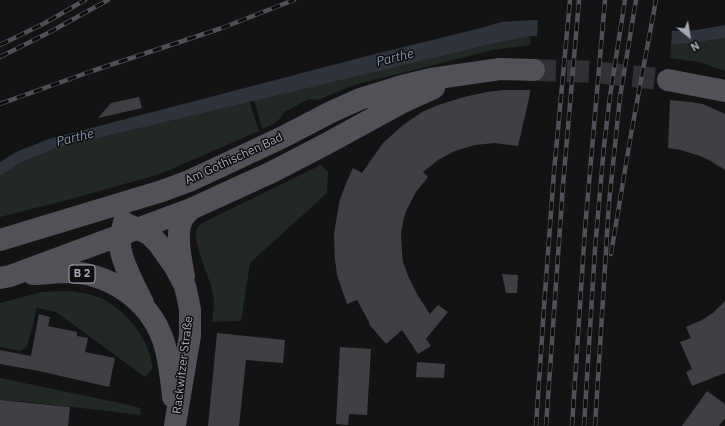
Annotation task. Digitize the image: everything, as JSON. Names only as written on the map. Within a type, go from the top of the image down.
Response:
[{"type":"main road","name":"Am Gothischen Bad","points":[[0,240],[179,185],[218,168],[360,99],[402,86],[431,80],[500,70],[534,70]]},
{"type":"main road","name":"Am Gothischen Bad","points":[[5,277],[127,229],[190,209],[272,172],[402,103],[464,75]]},
{"type":"main road","points":[[668,80],[725,91]]},
{"type":"main road","points":[[139,198],[131,210],[127,229],[120,245],[121,252],[132,280],[145,308]]},
{"type":"main road","points":[[185,286],[179,235],[181,222],[190,209]]},
{"type":"main road","name":"Rackwitzer Straße","points":[[75,217],[95,216],[106,218],[127,229],[149,234],[158,243],[175,267],[185,286],[190,310],[190,336],[175,426]]},
{"type":"main road","name":"Rackwitzer Straße","points":[[5,277],[67,272],[103,279],[129,292],[145,308],[163,338],[172,387],[175,426]]},
{"type":"shaded area","points":[[531,36],[530,45],[493,50],[354,85],[318,100],[309,99],[284,112],[278,121],[262,129],[254,100]]},
{"type":"shaded area","points":[[725,38],[725,71],[699,62],[670,58],[671,45]]},
{"type":"shaded area","points":[[250,101],[259,131],[160,174],[0,217],[0,176],[20,163],[56,148]]},
{"type":"shaded area","points":[[321,165],[328,172],[327,193],[250,263],[241,321],[212,322],[214,297],[199,251],[196,234],[197,227],[204,222]]},
{"type":"shaded area","points":[[67,291],[88,294],[103,299],[126,316],[138,331],[149,352],[153,368],[145,377],[56,312],[37,308],[27,347],[20,351],[0,347],[0,303],[42,292]]},
{"type":"shaded area","points":[[0,378],[140,408],[141,415],[0,400]]},
{"type":"water","name":"Parthe","points":[[532,20],[671,31],[697,30],[725,25],[725,38],[671,45],[531,36],[496,43],[56,148],[20,163],[0,176],[0,162],[16,152],[49,139],[501,22]]},
{"type":"pier","points":[[538,19],[672,29],[671,47],[537,38]]},
{"type":"building","points":[[503,90],[530,90],[518,146],[494,143],[475,145],[455,151],[438,160],[423,172],[428,177],[416,192],[404,217],[401,233],[402,253],[403,262],[409,278],[430,314],[438,305],[448,312],[426,339],[431,346],[418,354],[402,330],[386,344],[369,324],[357,300],[347,304],[337,275],[334,235],[340,199],[347,181],[353,168],[362,173],[383,143],[403,125],[422,112],[438,105],[464,97]]},
{"type":"building","points":[[139,97],[142,108],[98,118],[111,103]]},
{"type":"building","points":[[670,100],[703,104],[725,114],[725,170],[700,156],[681,150],[668,148]]},
{"type":"building","points":[[502,274],[518,275],[517,293],[506,293]]},
{"type":"building","points":[[725,301],[725,373],[692,386],[686,372],[692,369],[680,342],[691,338],[686,327],[713,313]]},
{"type":"building","points":[[39,314],[50,317],[48,326],[77,332],[77,336],[88,338],[85,352],[115,358],[109,387],[39,371],[0,364],[0,350],[31,356]]},
{"type":"building","points":[[217,333],[285,340],[283,363],[246,360],[239,426],[208,426]]},
{"type":"building","points":[[340,347],[371,349],[367,415],[349,414],[348,425],[336,424]]},
{"type":"building","points":[[417,362],[445,364],[444,378],[416,377]]},
{"type":"building","points":[[707,391],[725,404],[725,418],[719,426],[682,426]]},
{"type":"building","points":[[0,400],[70,407],[68,426],[0,426]]},
{"type":"tunnel","points":[[534,70],[594,72],[668,80]]},
{"type":"railway","points":[[0,45],[45,23],[85,0]]},
{"type":"railway","points":[[0,57],[50,32],[108,0]]},
{"type":"railway","points":[[0,104],[92,71],[222,28],[294,0]]},
{"type":"railway","points":[[536,426],[554,172],[570,0]]},
{"type":"railway","points":[[546,426],[563,185],[579,0]]},
{"type":"railway","points":[[572,426],[585,229],[605,0]]},
{"type":"railway","points":[[584,426],[595,249],[604,146],[625,0]]},
{"type":"railway","points":[[595,426],[609,203],[620,97],[636,0]]},
{"type":"railway","points":[[611,254],[631,134],[656,0]]}]
